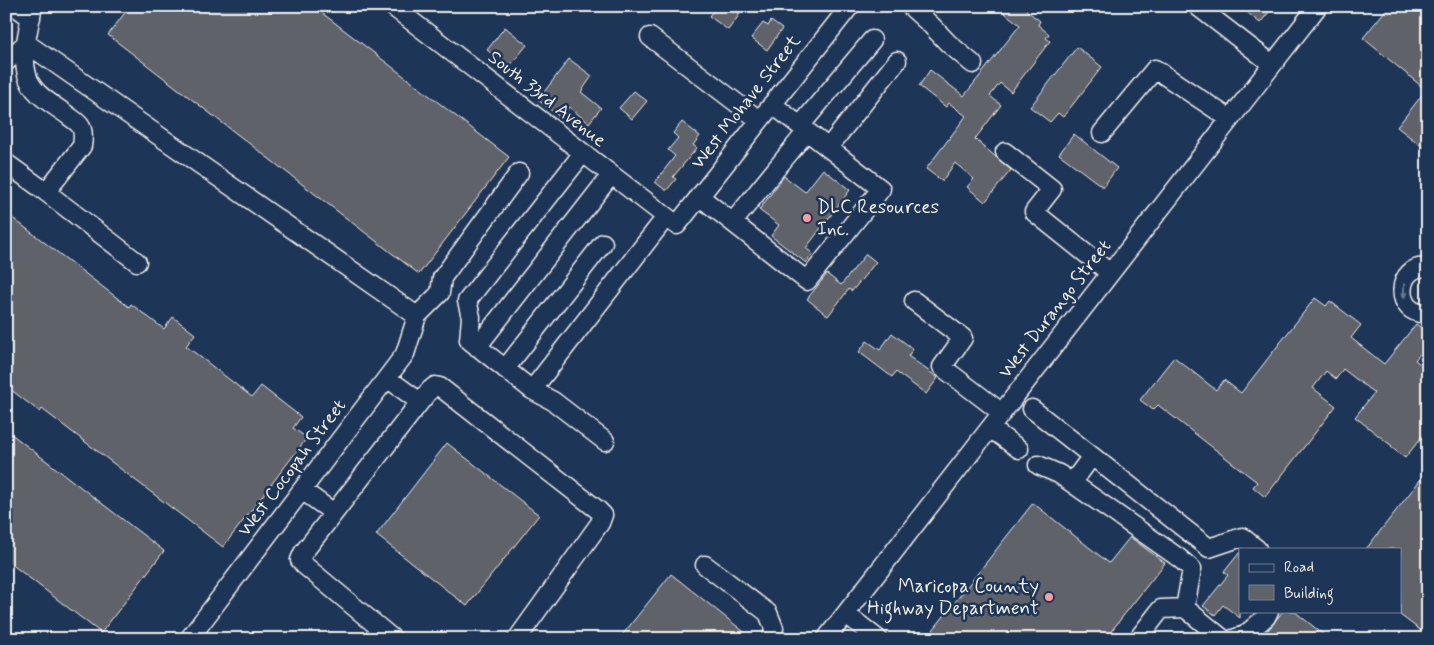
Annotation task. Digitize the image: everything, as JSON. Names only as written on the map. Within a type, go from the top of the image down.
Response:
[{"type":"street","points":[[15,6],[32,12],[26,43],[27,77],[38,94],[76,122],[81,127],[83,133],[82,146],[46,192]]},
{"type":"street","name":"South 33rd Avenue","points":[[392,6],[671,221]]},
{"type":"street","name":"West Mohave Street","points":[[532,390],[671,221],[700,196],[850,6]]},
{"type":"street","points":[[910,6],[972,64]]},
{"type":"street","points":[[1197,6],[1272,64]]},
{"type":"street","name":"West Durango Street","points":[[826,639],[1318,6]]},
{"type":"street","points":[[650,37],[759,120]]},
{"type":"street","points":[[732,222],[872,40]]},
{"type":"street","points":[[6,62],[26,43]]},
{"type":"street","points":[[26,43],[417,316],[440,293],[442,278],[519,173]]},
{"type":"street","points":[[828,148],[897,61]]},
{"type":"street","points":[[1102,132],[1155,69],[1230,119]]},
{"type":"street","points":[[700,196],[807,281],[881,189],[772,104]]},
{"type":"street","points":[[1005,152],[1052,189],[1034,212],[1110,273]]},
{"type":"street","points":[[583,153],[467,301],[471,317],[469,340],[532,390],[553,402],[605,441]]},
{"type":"street","points":[[6,163],[137,262]]},
{"type":"street","points":[[477,347],[611,175]]},
{"type":"street","points":[[505,369],[603,244]]},
{"type":"street","points":[[1428,268],[1417,269],[1410,273],[1402,286],[1404,302],[1416,312],[1428,313]]},
{"type":"street","points":[[914,301],[963,338],[942,367],[1002,413]]},
{"type":"street","name":"West Cocopah Street","points":[[194,637],[405,354],[417,316]]},
{"type":"street","points":[[387,378],[420,402]]},
{"type":"street","points":[[394,639],[300,560],[303,553],[420,402],[435,386],[440,387],[603,515],[600,523],[517,639]]},
{"type":"street","points":[[1032,409],[1209,548]]},
{"type":"street","points":[[990,428],[1019,449]]},
{"type":"street","points":[[1072,483],[1092,456]]},
{"type":"street","points":[[1038,465],[1059,474],[1192,569]]},
{"type":"street","points":[[302,490],[334,513]]},
{"type":"street","points":[[1185,608],[1192,569],[1209,548],[1242,537],[1256,548]]},
{"type":"street","points":[[705,565],[768,613],[774,628],[772,639]]},
{"type":"street","points":[[1138,639],[1162,609],[1185,608],[1223,639]]},
{"type":"street","points":[[1233,639],[1245,635],[1266,617],[1268,612]]},
{"type":"street","points":[[846,614],[878,639]]},
{"type":"building","points":[[130,6],[313,6],[509,157],[419,274],[108,35]]},
{"type":"building","points":[[717,6],[729,6],[740,14],[728,30],[709,16]]},
{"type":"building","points":[[996,6],[1030,6],[1026,10],[1040,21],[1038,25],[1049,34],[1046,38],[1050,41],[1011,92],[1000,83],[990,96],[1001,105],[975,139],[1011,170],[985,202],[967,187],[974,179],[955,163],[942,181],[926,169],[966,116],[949,103],[946,107],[919,86],[930,70],[964,96],[1020,25]]},
{"type":"building","points":[[1253,6],[1274,6],[1260,23],[1248,13]]},
{"type":"building","points":[[1389,6],[1428,6],[1428,151],[1397,127],[1426,90],[1363,38]]},
{"type":"building","points":[[771,21],[782,29],[767,50],[751,38],[763,23],[768,26]]},
{"type":"building","points":[[505,27],[527,45],[509,67],[487,50]]},
{"type":"building","points":[[1077,47],[1102,67],[1063,117],[1058,113],[1050,122],[1030,107]]},
{"type":"building","points":[[569,59],[592,76],[581,92],[601,108],[589,123],[569,107],[561,118],[538,100]]},
{"type":"building","points":[[634,91],[647,101],[632,119],[619,108]]},
{"type":"building","points":[[682,122],[700,136],[693,145],[697,148],[673,177],[676,179],[665,190],[655,182],[675,156],[668,150],[678,138],[673,133]]},
{"type":"building","points":[[1074,134],[1117,168],[1103,187],[1059,154]]},
{"type":"building","name":"DLC Resources Inc.","points":[[823,169],[850,190],[806,248],[813,254],[806,263],[771,236],[779,225],[759,210],[784,176],[805,192]]},
{"type":"building","points":[[6,213],[129,307],[131,304],[164,329],[173,317],[195,334],[186,346],[252,397],[261,386],[301,417],[293,428],[307,438],[223,547],[42,409],[40,412],[6,386]]},
{"type":"building","points":[[866,254],[876,262],[852,291],[849,289],[828,316],[807,299],[827,274],[841,285]]},
{"type":"building","points":[[1315,298],[1326,306],[1330,301],[1361,325],[1351,338],[1384,364],[1416,324],[1428,333],[1428,344],[1415,360],[1428,370],[1428,429],[1405,458],[1355,417],[1374,393],[1343,369],[1336,379],[1326,371],[1313,388],[1336,406],[1265,497],[1253,487],[1257,482],[1158,405],[1153,410],[1140,400],[1174,357],[1216,390],[1224,380],[1241,393]]},
{"type":"building","points":[[892,333],[913,349],[908,356],[938,378],[926,394],[896,372],[892,377],[859,352],[867,341],[880,350]]},
{"type":"building","points":[[6,430],[164,551],[101,633],[6,560]]},
{"type":"building","points":[[447,443],[539,515],[467,606],[376,535]]},
{"type":"building","points":[[1428,470],[1428,636],[1400,615],[1400,612],[1402,612],[1402,548],[1367,548]]},
{"type":"building","name":"Maricopa County Highway Department","points":[[1033,503],[1109,563],[1130,537],[1165,563],[1105,639],[944,639],[933,630]]},
{"type":"building","points":[[1239,553],[1240,618],[1223,605],[1215,615],[1203,606],[1228,575],[1224,572]]},
{"type":"building","points":[[671,574],[753,639],[619,639]]},
{"type":"building","points":[[1282,612],[1295,612],[1329,639],[1261,639]]},
{"type":"place","name":"DLC Resources Inc.","points":[[807,218]]},
{"type":"place","name":"Maricopa County Highway Department","points":[[1049,597]]}]
